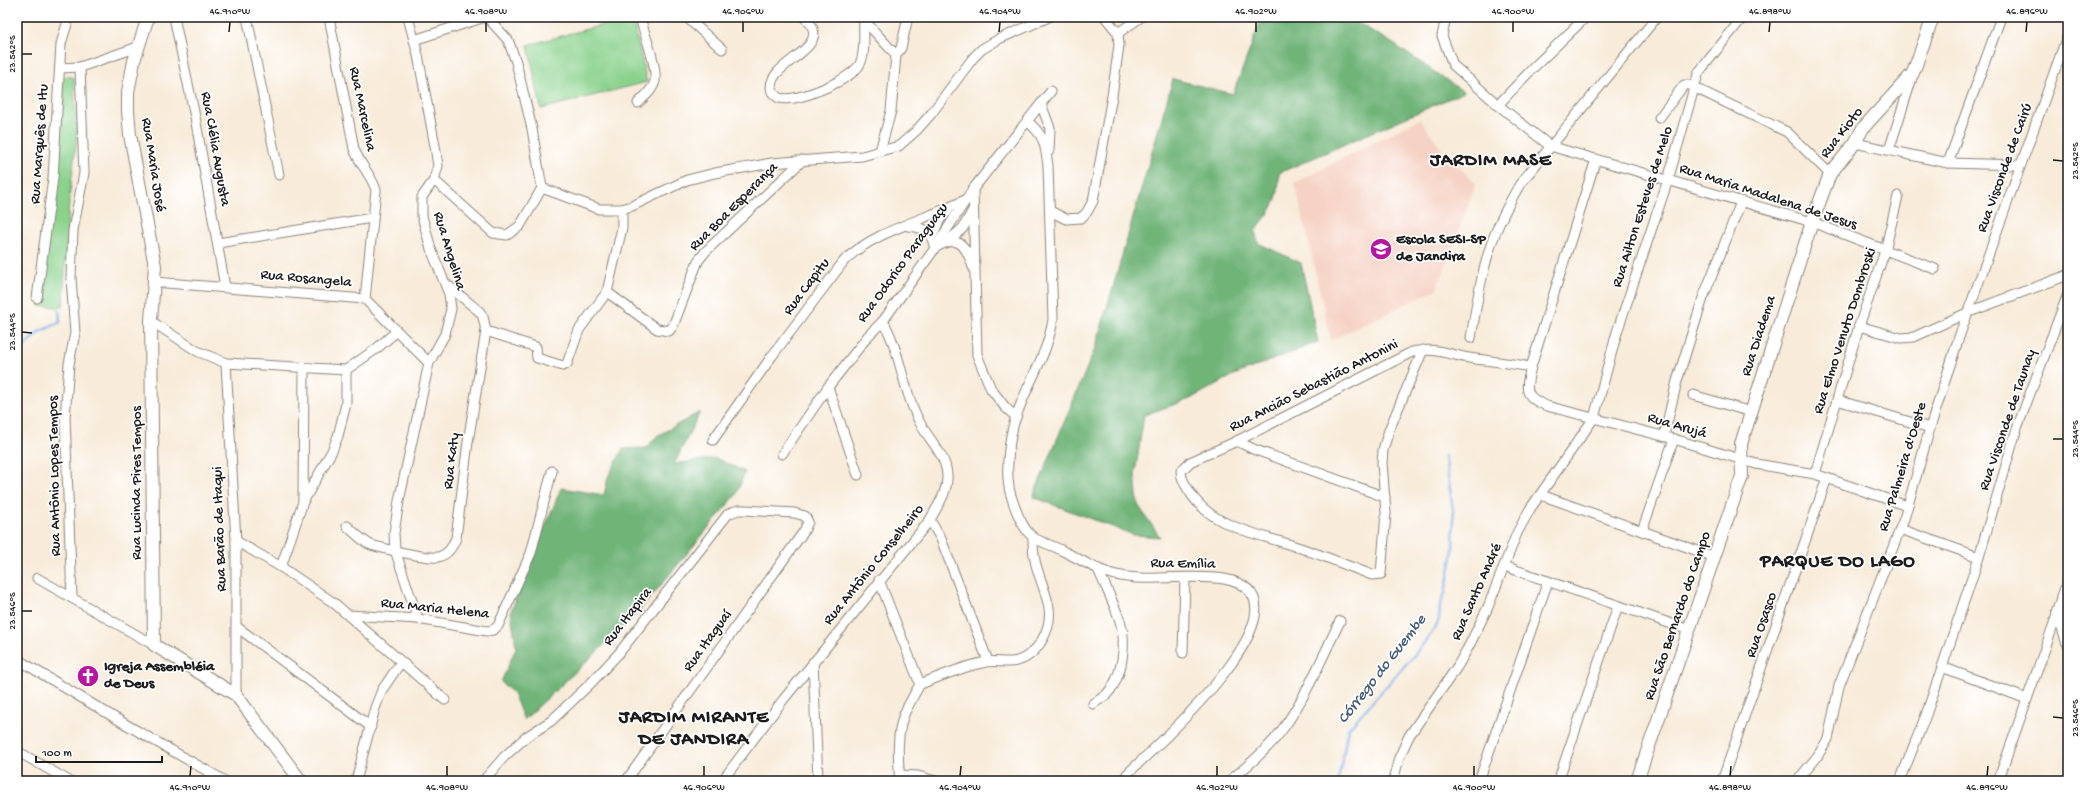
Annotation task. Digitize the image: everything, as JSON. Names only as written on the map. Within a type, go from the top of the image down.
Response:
[{"type":"street","name":"Rua Marquês de Itu","points":[[37,298],[53,178],[61,44],[69,17]]},
{"type":"street","name":"Rua Maria José","points":[[148,17],[138,47],[128,92],[128,111],[135,163],[153,252],[154,282],[151,320]]},
{"type":"street","name":"Rua Clélia Augusta","points":[[174,17],[218,243],[225,287]]},
{"type":"street","points":[[247,17],[279,175]]},
{"type":"street","name":"Rua Marcelina","points":[[329,17],[354,149],[358,160],[374,183],[376,190],[365,299]]},
{"type":"street","points":[[408,17],[414,40],[437,159],[434,180]]},
{"type":"street","points":[[414,40],[486,17],[508,40],[516,62],[531,121],[542,188],[599,209],[622,209],[632,206],[687,180],[746,166],[862,156],[899,146],[916,131],[947,95],[973,58],[982,49],[999,38],[1050,17]]},
{"type":"street","points":[[638,103],[652,88],[655,81],[640,17]]},
{"type":"street","points":[[686,17],[722,49]]},
{"type":"street","points":[[804,17],[813,29],[814,34],[809,45],[778,72],[772,81],[772,92],[780,98],[793,97],[819,90],[837,83],[855,71],[861,62],[862,57],[862,19]]},
{"type":"street","points":[[880,151],[893,99],[896,55],[901,48],[908,17]]},
{"type":"street","points":[[1050,211],[1066,219],[1081,218],[1088,212],[1093,201],[1113,89],[1119,45],[1118,33],[1105,17]]},
{"type":"street","points":[[1118,33],[1141,17]]},
{"type":"street","points":[[1446,17],[1442,36],[1453,65],[1498,105],[1550,146]]},
{"type":"street","points":[[1498,105],[1533,68],[1586,17]]},
{"type":"street","points":[[1471,338],[1477,297],[1489,252],[1501,219],[1520,184],[1657,17]]},
{"type":"street","name":"Rua Ailton Esteves de Melo","points":[[1594,418],[1617,332],[1668,180],[1700,72],[1743,17]]},
{"type":"street","points":[[1889,150],[1913,73],[1933,17]]},
{"type":"street","points":[[1948,163],[2001,17]]},
{"type":"street","points":[[862,19],[896,55]]},
{"type":"street","name":"Rua Visconde de Cairú","points":[[1969,312],[2020,165],[2068,34]]},
{"type":"street","points":[[60,68],[80,67],[138,47]]},
{"type":"street","name":"Rua Antônio Lopes Tempos","points":[[72,598],[65,418],[68,364],[75,333],[71,278],[73,230],[84,173],[80,67]]},
{"type":"street","name":"Rua Kioto","points":[[1812,222],[1830,174],[1854,144],[1863,128],[1913,73]]},
{"type":"street","points":[[1659,118],[1684,85],[1695,88],[1787,132],[1830,174]]},
{"type":"street","name":"Rua Odorico Paraguaçu","points":[[782,454],[828,388],[868,336],[883,321],[935,248],[973,189],[1051,92]]},
{"type":"street","points":[[935,781],[918,776],[899,778],[899,744],[901,726],[905,713],[920,684],[988,661],[1004,663],[1018,661],[1038,647],[1047,627],[1049,609],[1033,557],[1033,537],[1015,508],[1010,490],[1009,453],[1016,417],[1035,376],[1051,333],[1052,302],[1048,166],[1050,128],[1041,104]]},
{"type":"street","points":[[1027,121],[1040,133],[1048,166]]},
{"type":"street","points":[[1854,144],[1948,163],[2020,165]]},
{"type":"street","name":"Rua Maria Madalena de Jesus","points":[[1550,146],[1812,222],[1935,269]]},
{"type":"street","name":"Rua Arujá","points":[[1596,159],[1531,366],[1526,388],[1529,395],[1535,401],[1547,406],[1664,436],[1756,464],[1816,474],[1907,506]]},
{"type":"street","name":"Rua Boa Esperança","points":[[607,292],[657,329],[669,331],[673,326],[698,262],[706,251],[803,160]]},
{"type":"street","name":"Rua Angelina","points":[[418,619],[395,550],[394,533],[399,501],[429,363],[445,334],[449,323],[451,309],[449,294],[431,249],[421,205],[424,192],[434,180],[493,233],[508,235],[517,230],[542,188]]},
{"type":"street","points":[[973,189],[978,355],[981,367],[991,389],[1005,408],[1016,417]]},
{"type":"street","name":"Rua Elmo Venuto Dombroski","points":[[1816,474],[1859,326],[1885,251],[1898,196]]},
{"type":"street","name":"Rua Capitu","points":[[714,440],[772,356],[844,261],[855,250],[868,242],[950,208],[965,200]]},
{"type":"street","points":[[1664,436],[1677,381],[1703,298],[1741,202]]},
{"type":"street","points":[[932,236],[940,219],[950,208]]},
{"type":"street","points":[[486,331],[536,347],[537,358],[560,367],[567,364],[579,330],[607,292],[622,228],[622,209]]},
{"type":"street","points":[[907,226],[924,228],[932,236],[935,248],[947,242],[963,228],[974,209]]},
{"type":"street","points":[[218,243],[372,218]]},
{"type":"street","name":"Rua Diadema","points":[[1741,459],[1741,444],[1812,222]]},
{"type":"street","points":[[947,242],[958,242],[964,246],[973,268],[976,290]]},
{"type":"street","points":[[1859,326],[1901,338],[1914,337],[1969,312],[2068,275]]},
{"type":"street","name":"Rua Katy","points":[[347,526],[371,544],[432,557],[445,554],[452,548],[456,538],[468,442],[486,331],[480,312],[443,280]]},
{"type":"street","name":"Rua Rosangela","points":[[154,282],[365,299],[429,363]]},
{"type":"street","name":"Rua Visconde de Taunay","points":[[1900,781],[1926,715],[1979,557],[2017,428],[2068,294]]},
{"type":"street","name":"Rua Palmeira d'Oeste","points":[[1797,781],[1817,757],[1828,739],[1839,686],[1900,529],[1930,428],[1959,337],[1969,312]]},
{"type":"street","points":[[151,320],[196,351],[226,363],[346,370],[376,349],[396,331]]},
{"type":"street","name":"Rua Lucinda Pires Tempos","points":[[151,320],[154,645]]},
{"type":"street","name":"Rua Antônio Conselheiro","points":[[722,781],[813,662],[879,580],[930,520],[945,494],[947,473],[945,465],[919,422],[909,397],[892,336],[883,321]]},
{"type":"street","points":[[1237,441],[1253,449],[1385,497],[1382,463],[1385,441],[1423,350]]},
{"type":"street","name":"Rua Ancião Sebastião Antonini","points":[[1385,497],[1386,513],[1383,564],[1380,574],[1372,575],[1297,546],[1248,532],[1221,522],[1202,507],[1191,495],[1181,475],[1182,468],[1190,462],[1237,441],[1412,352],[1439,350],[1451,355],[1531,366]]},
{"type":"street","name":"Rua Barão de Itaqui","points":[[226,363],[236,541],[236,695]]},
{"type":"street","points":[[303,502],[304,368]]},
{"type":"street","points":[[281,567],[303,502],[332,451],[338,436],[346,404],[346,370]]},
{"type":"street","points":[[828,388],[858,475]]},
{"type":"street","points":[[1694,395],[1751,412]]},
{"type":"street","points":[[1837,400],[1930,428]]},
{"type":"street","name":"Rua Santo André","points":[[1393,781],[1399,758],[1409,736],[1457,667],[1469,646],[1488,607],[1523,521],[1594,418]]},
{"type":"street","points":[[1642,531],[1674,439]]},
{"type":"street","name":"Rua São Bernardo do Campo","points":[[1637,781],[1742,476],[1741,459]]},
{"type":"street","name":"Rua Maria Helena","points":[[348,615],[418,619],[487,631],[493,630],[498,626],[531,553],[552,471]]},
{"type":"street","name":"Rua Osasco","points":[[1722,781],[1828,478]]},
{"type":"street","points":[[1541,495],[1715,557]]},
{"type":"street","name":"Rua Itapira","points":[[483,781],[504,757],[526,737],[551,721],[591,683],[618,653],[728,514],[738,510],[745,510],[794,513],[805,516]]},
{"type":"street","name":"Rua Itaguaí","points":[[626,781],[804,531],[808,522],[805,516]]},
{"type":"street","points":[[930,520],[941,539],[988,661]]},
{"type":"street","points":[[1900,529],[1979,557]]},
{"type":"street","name":"Rua Emília","points":[[1033,537],[1098,569],[1117,575],[1135,577],[1225,579],[1236,583],[1247,590],[1253,597],[1256,614],[1249,638],[1230,666],[1202,700],[1127,774],[1123,781]]},
{"type":"street","points":[[236,541],[281,567],[334,603],[446,700]]},
{"type":"street","points":[[1504,566],[1689,630]]},
{"type":"street","points":[[1093,704],[1107,694],[1115,682],[1120,667],[1123,647],[1120,621],[1098,569]]},
{"type":"street","points":[[37,578],[154,645],[236,695],[301,781]]},
{"type":"street","points":[[1183,653],[1185,578]]},
{"type":"street","points":[[879,580],[920,684]]},
{"type":"street","points":[[1478,781],[1548,581]]},
{"type":"street","points":[[1998,781],[2068,584]]},
{"type":"street","points":[[1558,781],[1618,606]]},
{"type":"street","points":[[2058,612],[2068,642]]},
{"type":"street","points":[[1229,781],[1262,752],[1282,730],[1317,667],[1340,621]]},
{"type":"street","points":[[237,627],[371,727]]},
{"type":"street","points":[[17,659],[127,726],[225,781]]},
{"type":"street","points":[[356,781],[375,708],[382,690],[402,662]]},
{"type":"street","points":[[813,662],[818,781]]},
{"type":"street","points":[[1942,667],[2027,699]]},
{"type":"street","points":[[17,750],[69,781]]},
{"type":"shaded area","name":"Escola SESI-SP de Jandira","points":[[1420,119],[1443,151],[1476,184],[1437,289],[1331,340],[1295,183]]},
{"type":"green space","points":[[632,17],[647,82],[541,109],[528,45]]},
{"type":"green space","points":[[1262,17],[1348,17],[1392,43],[1464,92],[1279,173],[1278,191],[1274,205],[1255,231],[1258,243],[1301,263],[1318,342],[1234,375],[1190,399],[1144,415],[1135,474],[1138,505],[1160,537],[1134,535],[1033,497],[1096,346],[1173,79],[1233,94]]},
{"type":"green space","points":[[68,76],[74,78],[77,137],[69,200],[63,307],[40,306],[57,159],[62,78]]},
{"type":"green space","points":[[700,412],[674,464],[715,458],[745,472],[736,495],[635,616],[524,720],[513,693],[501,682],[516,648],[511,611],[561,488],[604,495],[608,477],[623,449],[646,448],[657,436]]},
{"type":"waterway","points":[[17,353],[39,332],[60,322],[59,311]]},
{"type":"waterway","name":"Córrego do Guembe","points":[[1338,781],[1348,729],[1416,653],[1436,627],[1439,619],[1440,606],[1445,593],[1453,552],[1454,517],[1445,456]]},
{"type":"place","name":"Escola SESI-SP de Jandira","points":[[1381,249]]},
{"type":"place","name":"Igreja Assembléia de Deus","points":[[88,676]]},
{"type":"district","name":"JARDIM MASE","points":[[1491,161]]},
{"type":"district","name":"PARQUE DO LAGO","points":[[1838,562]]},
{"type":"district","name":"JARDIM MIRANTE DE JANDIRA","points":[[694,729]]}]
